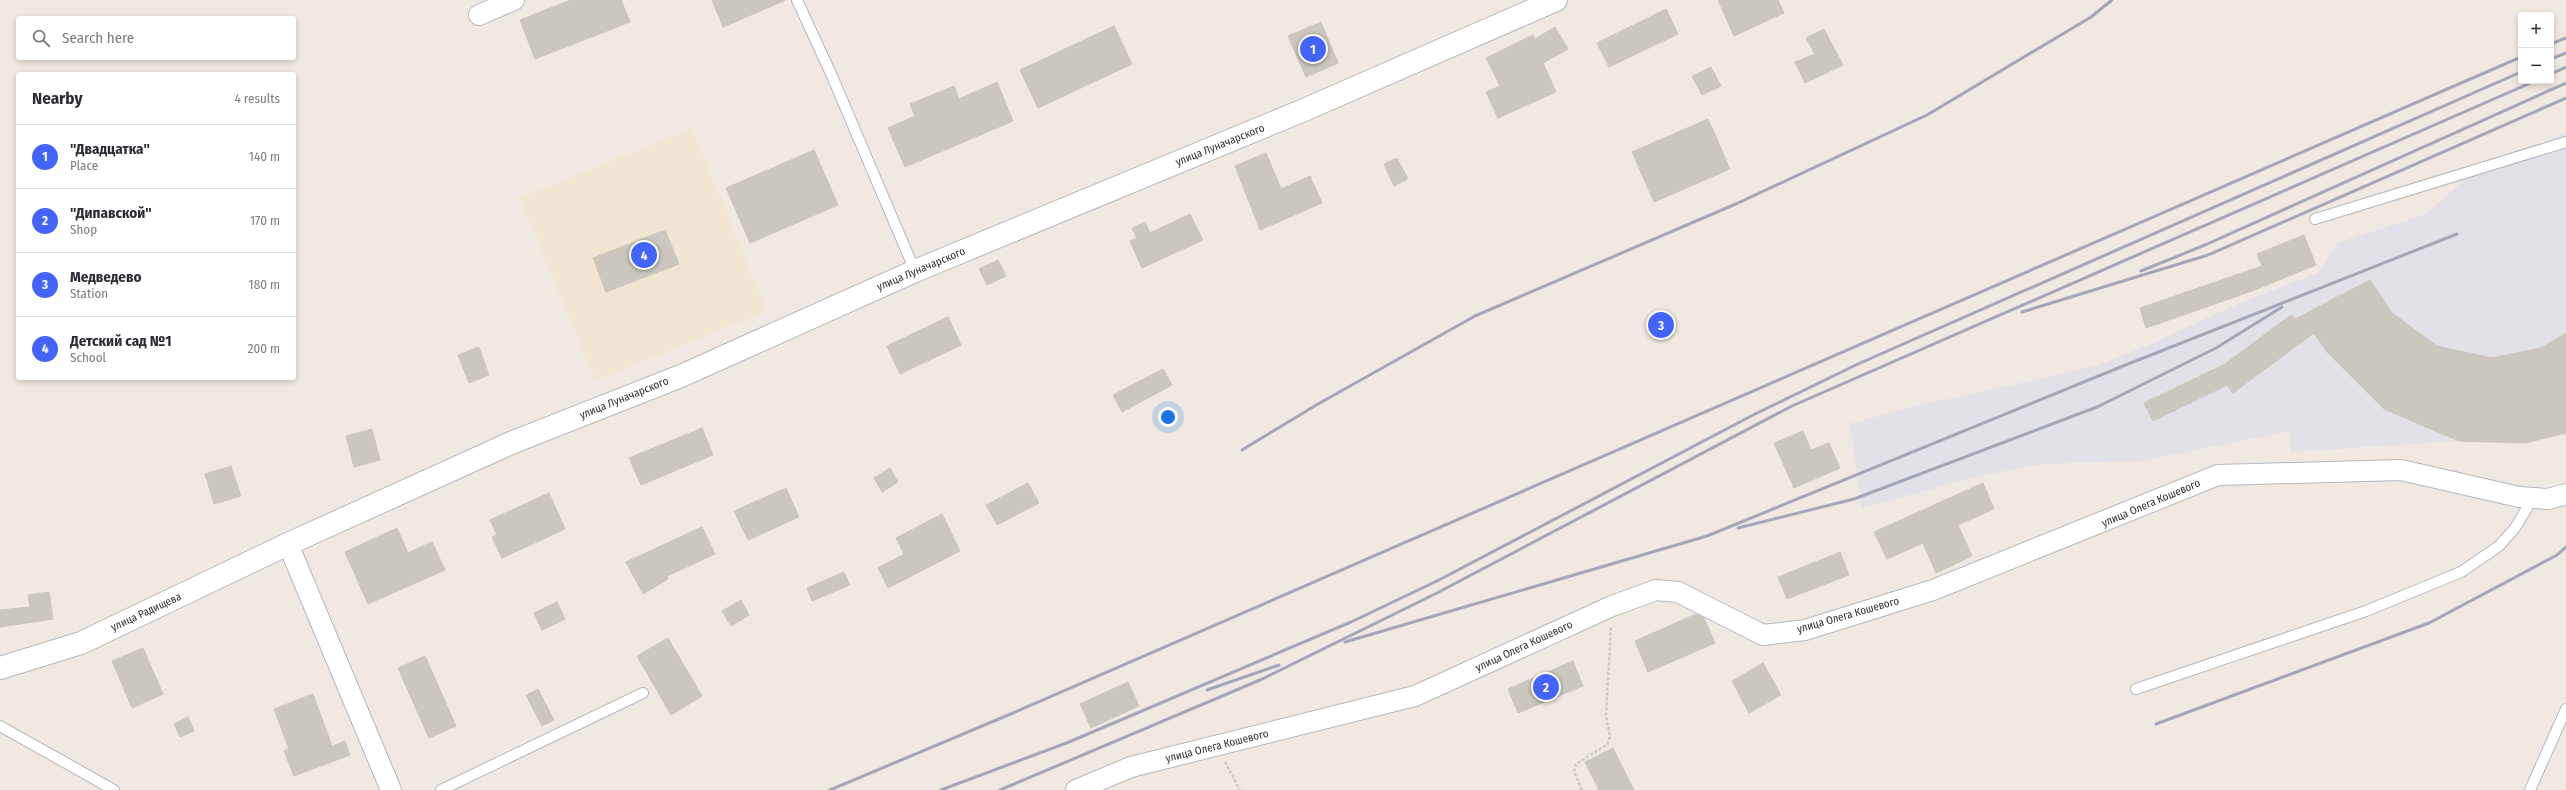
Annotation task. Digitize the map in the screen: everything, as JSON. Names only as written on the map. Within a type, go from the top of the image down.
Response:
[{"type":"street","points":[[479,15],[514,0]]},
{"type":"street","name":"улица Луначарского","points":[[288,544],[511,443],[681,376],[915,271],[1304,110],[1556,0]]},
{"type":"street","name":"улица Олега Кошевого","points":[[1076,790],[1131,767],[1415,696],[1612,606],[1656,590],[1678,592],[1763,635],[1805,630],[1934,590],[2218,474],[2401,470],[2519,497],[2548,499],[2566,494]]},
{"type":"street","points":[[288,544],[387,789]]},
{"type":"street","name":"улица Радищева","points":[[0,668],[81,643],[288,544]]},
{"type":"lane","points":[[797,0],[832,76],[915,271]]},
{"type":"lane","points":[[2315,218],[2566,142]]},
{"type":"lane","points":[[2136,689],[2366,611],[2461,572],[2499,546],[2515,528],[2533,498]]},
{"type":"lane","points":[[441,790],[644,693]]},
{"type":"lane","points":[[2530,790],[2566,710]]},
{"type":"lane","points":[[0,726],[114,790]]},
{"type":"path","points":[[1582,790],[1574,772],[1576,764],[1608,744],[1610,736],[1606,716],[1612,606]]},
{"type":"path","points":[[1217,746],[1240,790]]},
{"type":"shaded area","points":[[692,128],[767,311],[595,381],[520,198]]},
{"type":"shaded area","points":[[2566,132],[2566,433],[2525,443],[2459,441],[2291,452],[2290,431],[2142,461],[2042,464],[1979,476],[1862,508],[1850,424],[1925,403],[1956,398],[2095,366],[2149,345],[2235,305],[2319,272],[2337,243],[2426,214],[2466,178]]},
{"type":"building","points":[[571,0],[621,0],[630,22],[535,59],[520,20]]},
{"type":"building","points":[[712,0],[786,0],[723,27]]},
{"type":"building","points":[[1718,0],[1778,0],[1784,13],[1734,36]]},
{"type":"building","points":[[1666,9],[1678,34],[1609,67],[1597,43]]},
{"type":"building","points":[[1321,22],[1338,63],[1306,77],[1288,36]]},
{"type":"building","points":[[1114,26],[1132,64],[1038,108],[1020,70]]},
{"type":"building","points":[[1555,27],[1568,49],[1543,63],[1556,92],[1498,118],[1486,92],[1500,86],[1486,58],[1533,35],[1535,39]]},
{"type":"building","points":[[1824,29],[1843,65],[1805,83],[1795,62],[1815,54],[1806,38]]},
{"type":"building","points":[[1711,67],[1721,86],[1702,95],[1692,76]]},
{"type":"building","points":[[997,82],[1013,121],[905,167],[888,128],[915,116],[910,104],[954,86],[959,99]]},
{"type":"building","points":[[1708,119],[1730,169],[1654,202],[1632,152]]},
{"type":"building","points":[[814,150],[838,205],[750,243],[726,188]]},
{"type":"building","points":[[1266,153],[1281,189],[1310,176],[1322,203],[1260,230],[1235,166]]},
{"type":"building","points":[[1397,158],[1408,179],[1394,186],[1384,164]]},
{"type":"building","points":[[1190,214],[1203,240],[1142,268],[1130,241],[1137,238],[1132,228],[1145,222],[1150,233]]},
{"type":"building","points":[[665,230],[679,264],[606,292],[593,258]]},
{"type":"building","points":[[2304,235],[2316,265],[2252,291],[2146,328],[2140,308],[2262,266],[2257,254]]},
{"type":"building","points":[[998,260],[1006,276],[987,285],[979,269]]},
{"type":"building","points":[[2370,280],[2392,313],[2437,346],[2492,358],[2541,348],[2566,333],[2566,433],[2525,443],[2459,441],[2384,409],[2327,352],[2314,333],[2233,393],[2227,385],[2153,421],[2144,403],[2225,364],[2291,315],[2295,319]]},
{"type":"building","points":[[948,317],[961,345],[900,374],[887,346]]},
{"type":"building","points":[[479,347],[489,375],[469,383],[458,355]]},
{"type":"building","points":[[1163,369],[1172,385],[1122,412],[1113,395]]},
{"type":"building","points":[[702,428],[713,455],[641,485],[629,458]]},
{"type":"building","points":[[372,429],[380,460],[354,467],[346,436]]},
{"type":"building","points":[[1803,431],[1811,450],[1829,443],[1840,468],[1794,488],[1774,443]]},
{"type":"building","points":[[231,466],[241,496],[214,504],[205,474]]},
{"type":"building","points":[[890,468],[898,482],[882,492],[874,478]]},
{"type":"building","points":[[1028,483],[1039,503],[997,525],[986,505]]},
{"type":"building","points":[[1983,483],[1994,509],[1958,525],[1972,556],[1936,573],[1923,543],[1887,559],[1874,532]]},
{"type":"building","points":[[786,488],[799,517],[748,540],[734,511]]},
{"type":"building","points":[[549,493],[565,529],[502,558],[492,537],[497,535],[490,520]]},
{"type":"building","points":[[942,514],[960,551],[888,588],[878,568],[904,554],[896,538]]},
{"type":"building","points":[[702,527],[715,554],[667,576],[668,579],[643,594],[626,562]]},
{"type":"building","points":[[397,528],[408,553],[432,542],[445,570],[368,604],[345,552]]},
{"type":"building","points":[[1840,552],[1849,575],[1787,599],[1778,577]]},
{"type":"building","points":[[844,572],[850,585],[812,601],[807,588]]},
{"type":"building","points":[[49,592],[53,619],[0,627],[0,610],[30,607],[28,595]]},
{"type":"building","points":[[741,600],[749,615],[731,626],[722,611]]},
{"type":"building","points":[[557,602],[565,619],[542,630],[534,613]]},
{"type":"building","points":[[1696,614],[1704,618],[1715,643],[1648,672],[1635,641]]},
{"type":"building","points":[[668,638],[702,696],[671,715],[637,656]]},
{"type":"building","points":[[143,648],[163,694],[132,708],[112,661]]},
{"type":"building","points":[[425,656],[456,726],[429,738],[398,668]]},
{"type":"building","points":[[1573,661],[1583,686],[1518,713],[1508,689]]},
{"type":"building","points":[[1763,663],[1781,695],[1749,713],[1732,681]]},
{"type":"building","points":[[1128,682],[1139,706],[1091,728],[1080,704]]},
{"type":"building","points":[[538,689],[554,720],[542,726],[526,695]]},
{"type":"building","points":[[313,694],[332,746],[345,741],[350,755],[294,776],[284,751],[289,749],[274,709]]},
{"type":"building","points":[[188,717],[194,731],[180,737],[174,724]]},
{"type":"building","points":[[1613,748],[1634,790],[1599,790],[1585,762]]},
{"type":"railway","points":[[1242,450],[1318,404],[1475,316],[1738,203],[1927,115],[2091,17],[2112,0]]},
{"type":"railway","points":[[2554,43],[2566,38]]},
{"type":"railway","points":[[2554,58],[2566,53]]},
{"type":"railway","points":[[830,790],[1013,713],[2518,58]]},
{"type":"railway","points":[[2554,73],[2566,67]]},
{"type":"railway","points":[[941,790],[1069,742],[1351,622],[1439,580],[1755,414],[1858,364],[2518,73]]},
{"type":"railway","points":[[2141,271],[2205,245],[2566,83]]},
{"type":"railway","points":[[1000,790],[1260,680],[1435,594],[1792,406],[2528,84]]},
{"type":"railway","points":[[2022,312],[2208,255],[2566,98]]},
{"type":"railway","points":[[1345,642],[1707,536],[2123,366],[2457,234]]},
{"type":"railway","points":[[1738,528],[1854,499],[2097,407],[2216,348],[2282,307]]},
{"type":"railway","points":[[2156,724],[2429,623],[2557,555],[2566,547]]},
{"type":"railway","points":[[1207,690],[1279,665]]},
{"type":"place","name":"\"Двадцатка\"","points":[[1313,49]]},
{"type":"place","name":"Детский сад №1","points":[[644,255]]},
{"type":"place","name":"Медведево","points":[[1661,325]]},
{"type":"place","name":"\"Дипавской\"","points":[[1546,687]]}]
